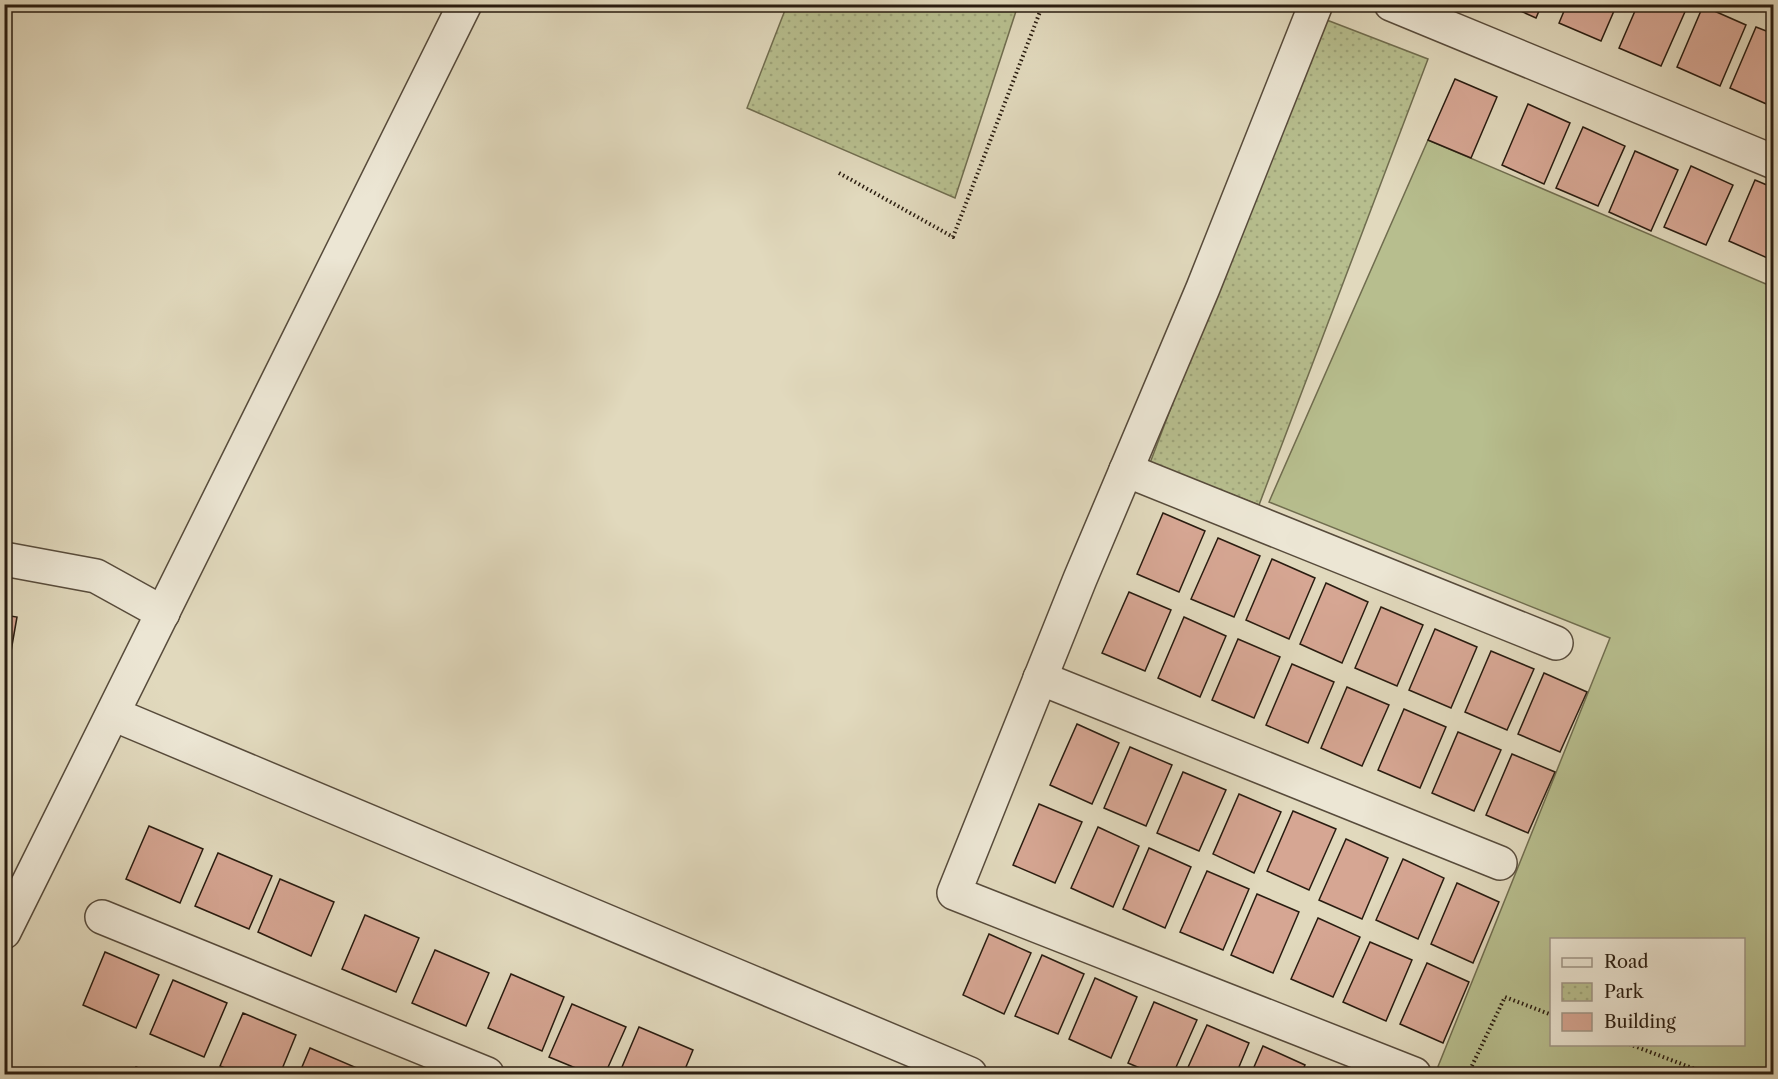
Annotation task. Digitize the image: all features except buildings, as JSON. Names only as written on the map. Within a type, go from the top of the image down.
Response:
[{"type":"street","points":[[4,932],[465,4]]},
{"type":"street","points":[[1316,4],[1203,288],[1040,678],[954,893],[1414,1074]]},
{"type":"street","points":[[1391,4],[1773,162]]},
{"type":"street","points":[[1126,470],[1556,643]]},
{"type":"street","points":[[4,559],[96,576],[163,613]]},
{"type":"street","points":[[1040,678],[1500,863]]},
{"type":"street","points":[[113,714],[970,1074]]},
{"type":"street","points":[[102,917],[487,1074]]},
{"type":"path","points":[[839,173],[953,237],[1043,4]]},
{"type":"path","points":[[1468,1074],[1505,997],[1550,1015]]},
{"type":"path","points":[[1634,1046],[1708,1074]]},
{"type":"green space","points":[[787,5],[1018,5],[955,198],[747,108]]},
{"type":"green space","points":[[1319,17],[1428,59],[1259,505],[1150,463]]},
{"type":"green space","points":[[1428,140],[1773,287],[1773,1074],[1435,1074],[1610,638],[1269,502]]}]
